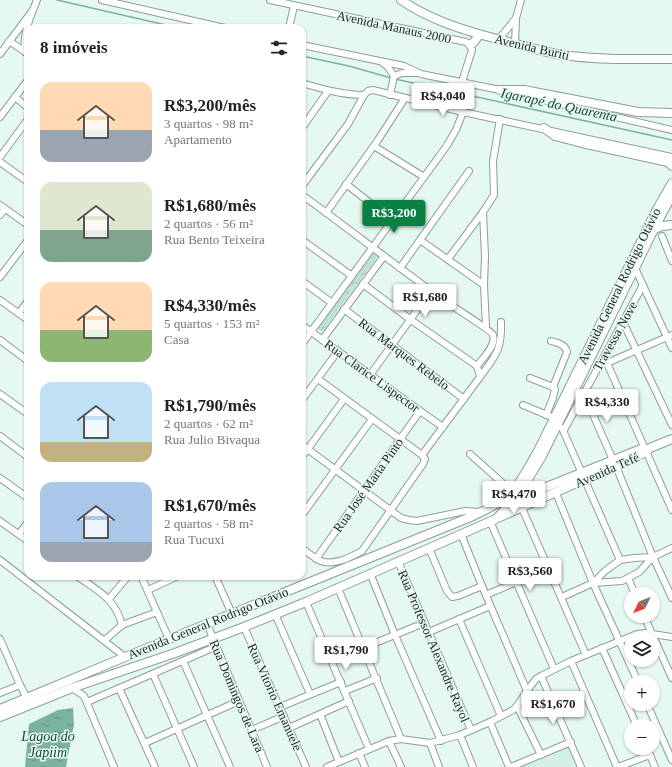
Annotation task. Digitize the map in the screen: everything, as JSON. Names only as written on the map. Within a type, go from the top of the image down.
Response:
[{"type":"main road","name":"Avenida Buriti","points":[[401,0],[412,8],[435,20],[479,35],[562,55],[672,59]]},
{"type":"main road","points":[[470,45],[479,35]]},
{"type":"main road","points":[[500,90],[524,90],[638,112],[670,113]]},
{"type":"main road","points":[[544,128],[555,136],[671,162]]},
{"type":"main road","name":"Avenida General Rodrigo Otávio","points":[[0,717],[87,682],[175,653],[214,643],[244,627],[306,602],[493,520],[514,495],[541,458],[556,420],[656,211],[672,183]]},
{"type":"main road","name":"Avenida General Rodrigo Otávio","points":[[556,420],[672,195]]},
{"type":"main road","points":[[654,228],[672,225]]},
{"type":"main road","name":"Avenida Tefé","points":[[514,495],[528,494],[584,476],[672,439]]},
{"type":"main road","name":"Avenida Tefé","points":[[493,520],[556,493],[584,476]]},
{"type":"main road","name":"Avenida General Rodrigo Otávio","points":[[0,710],[125,657],[482,512],[514,495]]},
{"type":"main road","points":[[169,639],[176,645],[175,653]]},
{"type":"street","points":[[29,24],[37,0]]},
{"type":"street","points":[[102,0],[208,24]]},
{"type":"street","name":"Avenida Manaus 2000","points":[[270,0],[466,42],[470,45]]},
{"type":"street","points":[[515,44],[516,18],[521,0]]},
{"type":"street","points":[[291,24],[294,6]]},
{"type":"street","points":[[0,54],[33,10]]},
{"type":"street","points":[[498,39],[516,18]]},
{"type":"street","points":[[10,41],[24,51]]},
{"type":"street","points":[[462,82],[472,50],[470,45]]},
{"type":"street","points":[[306,46],[404,66],[422,74]]},
{"type":"street","points":[[380,61],[388,67],[394,78],[391,92]]},
{"type":"street","points":[[394,78],[402,73],[422,74],[500,90],[672,130]]},
{"type":"street","points":[[306,84],[328,91],[364,95]]},
{"type":"street","points":[[0,117],[24,85]]},
{"type":"street","points":[[306,181],[348,124],[364,95],[368,91],[373,90],[391,92],[405,98],[463,112],[544,128],[671,162]]},
{"type":"street","points":[[306,122],[328,91]]},
{"type":"street","points":[[15,97],[24,105]]},
{"type":"street","points":[[326,213],[374,146],[405,98]]},
{"type":"street","points":[[306,339],[451,139],[463,112]]},
{"type":"street","points":[[448,259],[494,195],[493,161],[500,119]]},
{"type":"street","points":[[0,157],[24,124]]},
{"type":"street","points":[[374,146],[424,177]]},
{"type":"street","points":[[0,162],[24,178]]},
{"type":"street","points":[[400,268],[469,171]]},
{"type":"street","points":[[346,184],[392,220]]},
{"type":"street","points":[[306,199],[431,291],[493,333],[493,342],[477,366]]},
{"type":"street","points":[[0,215],[3,207],[24,222]]},
{"type":"street","points":[[483,212],[486,256],[484,285],[486,327]]},
{"type":"street","points":[[662,236],[672,261]]},
{"type":"street","points":[[420,240],[484,285]]},
{"type":"street","points":[[306,243],[352,276]]},
{"type":"street","points":[[0,277],[24,246]]},
{"type":"street","points":[[322,340],[384,256]]},
{"type":"street","points":[[0,266],[6,270]]},
{"type":"street","points":[[635,268],[669,336],[672,348]]},
{"type":"street","points":[[306,284],[332,303]]},
{"type":"street","points":[[363,284],[477,366],[480,377]]},
{"type":"street","name":"Travessa Nove","points":[[564,430],[604,362],[643,285]]},
{"type":"street","points":[[370,375],[431,291]]},
{"type":"street","points":[[0,300],[24,317]]},
{"type":"street","points":[[19,313],[24,306]]},
{"type":"street","name":"Rua Marques Rebelo","points":[[344,309],[464,399]]},
{"type":"street","points":[[422,455],[499,349],[501,339],[501,322]]},
{"type":"street","points":[[623,322],[672,425]]},
{"type":"street","name":"Rua Clarice Lispector","points":[[306,328],[443,427]]},
{"type":"street","points":[[669,336],[604,362],[647,449],[672,510]]},
{"type":"street","points":[[0,340],[24,358]]},
{"type":"street","points":[[546,415],[555,392],[553,387],[567,352],[565,347],[561,344],[551,341]]},
{"type":"street","points":[[306,394],[338,351]]},
{"type":"street","points":[[530,378],[553,387]]},
{"type":"street","points":[[306,551],[323,562],[332,562],[362,551],[425,459],[422,455],[318,379]]},
{"type":"street","points":[[0,394],[24,411]]},
{"type":"street","points":[[584,394],[615,463],[653,557],[672,598]]},
{"type":"street","points":[[306,452],[344,399]]},
{"type":"street","points":[[523,405],[556,420],[564,430],[620,560]]},
{"type":"street","name":"Rua José Maria Pinto","points":[[316,558],[420,411]]},
{"type":"street","points":[[306,510],[372,419]]},
{"type":"street","points":[[0,436],[24,454]]},
{"type":"street","points":[[308,449],[401,518],[417,521],[465,511],[482,512]]},
{"type":"street","points":[[470,454],[514,495]]},
{"type":"street","points":[[0,478],[24,495]]},
{"type":"street","points":[[556,493],[593,582],[635,675]]},
{"type":"street","points":[[522,508],[586,655]]},
{"type":"street","points":[[493,520],[515,582],[554,669]]},
{"type":"street","points":[[0,521],[24,538]]},
{"type":"street","points":[[19,534],[24,527]]},
{"type":"street","points":[[461,534],[527,691]]},
{"type":"street","points":[[430,548],[447,591],[452,596],[458,596],[482,586]]},
{"type":"street","points":[[593,582],[622,581],[639,572],[653,557],[672,548]]},
{"type":"street","points":[[562,597],[593,582],[620,560],[653,557]]},
{"type":"street","points":[[0,560],[24,578]]},
{"type":"street","name":"Rua Professor Alexandre Rayol","points":[[398,561],[470,730]]},
{"type":"street","points":[[486,595],[549,568]]},
{"type":"street","points":[[370,573],[441,741]]},
{"type":"street","points":[[628,578],[632,587]]},
{"type":"street","points":[[26,580],[125,657]]},
{"type":"street","points":[[83,580],[109,599],[117,611],[122,625]]},
{"type":"street","points":[[109,599],[125,580]]},
{"type":"street","points":[[143,580],[169,639]]},
{"type":"street","points":[[148,590],[169,580]]},
{"type":"street","points":[[217,580],[232,614]]},
{"type":"street","points":[[338,588],[377,678],[401,739]]},
{"type":"street","points":[[306,602],[369,749]]},
{"type":"street","points":[[429,632],[490,606]]},
{"type":"street","points":[[105,640],[122,625],[157,612]]},
{"type":"street","points":[[275,614],[310,694]]},
{"type":"street","points":[[459,619],[501,716]]},
{"type":"street","points":[[363,648],[424,623]]},
{"type":"street","name":"Rua Domingos de Lara","points":[[206,624],[267,767]]},
{"type":"street","name":"Rua Vitorio Emanuele","points":[[244,627],[306,767]]},
{"type":"street","points":[[660,635],[672,637]]},
{"type":"street","points":[[328,767],[390,741],[401,739],[430,744],[460,735],[490,722],[517,706],[527,691],[541,676],[571,661],[624,638]]},
{"type":"street","points":[[0,639],[27,698]]},
{"type":"street","points":[[85,699],[119,688],[183,661],[214,643]]},
{"type":"street","points":[[602,648],[634,719]]},
{"type":"street","points":[[660,652],[672,678]]},
{"type":"street","points":[[183,661],[230,767]]},
{"type":"street","points":[[571,661],[617,767],[650,755],[655,767]]},
{"type":"street","points":[[153,674],[194,767]]},
{"type":"street","points":[[541,676],[571,742],[580,766]]},
{"type":"street","points":[[345,691],[377,678]]},
{"type":"street","points":[[85,699],[87,682]]},
{"type":"street","points":[[280,707],[341,682]]},
{"type":"street","points":[[0,693],[20,685]]},
{"type":"street","points":[[72,688],[85,699],[114,767]]},
{"type":"street","points":[[119,688],[155,767]]},
{"type":"street","points":[[145,743],[239,701]]},
{"type":"street","points":[[288,728],[349,701]]},
{"type":"street","points":[[517,706],[541,755]]},
{"type":"street","points":[[650,711],[672,760]]},
{"type":"street","points":[[320,714],[339,762]]},
{"type":"street","points":[[252,730],[284,716]]},
{"type":"street","points":[[490,722],[510,767],[571,742]]},
{"type":"street","points":[[460,735],[473,767]]},
{"type":"street","points":[[390,741],[401,767]]},
{"type":"street","points":[[430,744],[439,767]]},
{"type":"street","points":[[360,753],[365,767]]},
{"type":"shaded area","points":[[570,744],[579,764],[572,767],[518,767]]},
{"type":"green space","points":[[373,251],[379,255],[322,332],[316,328]]},
{"type":"water","name":"Lagoa do Japiim","points":[[73,708],[74,724],[66,767],[25,767],[29,724],[58,710]]},
{"type":"waterway","name":"Igarapé do Quarenta","points":[[57,0],[162,24]]},
{"type":"waterway","name":"Igarapé do Quarenta","points":[[306,57],[349,66],[391,78]]},
{"type":"waterway","name":"Igarapé do Quarenta","points":[[395,79],[672,140]]}]
